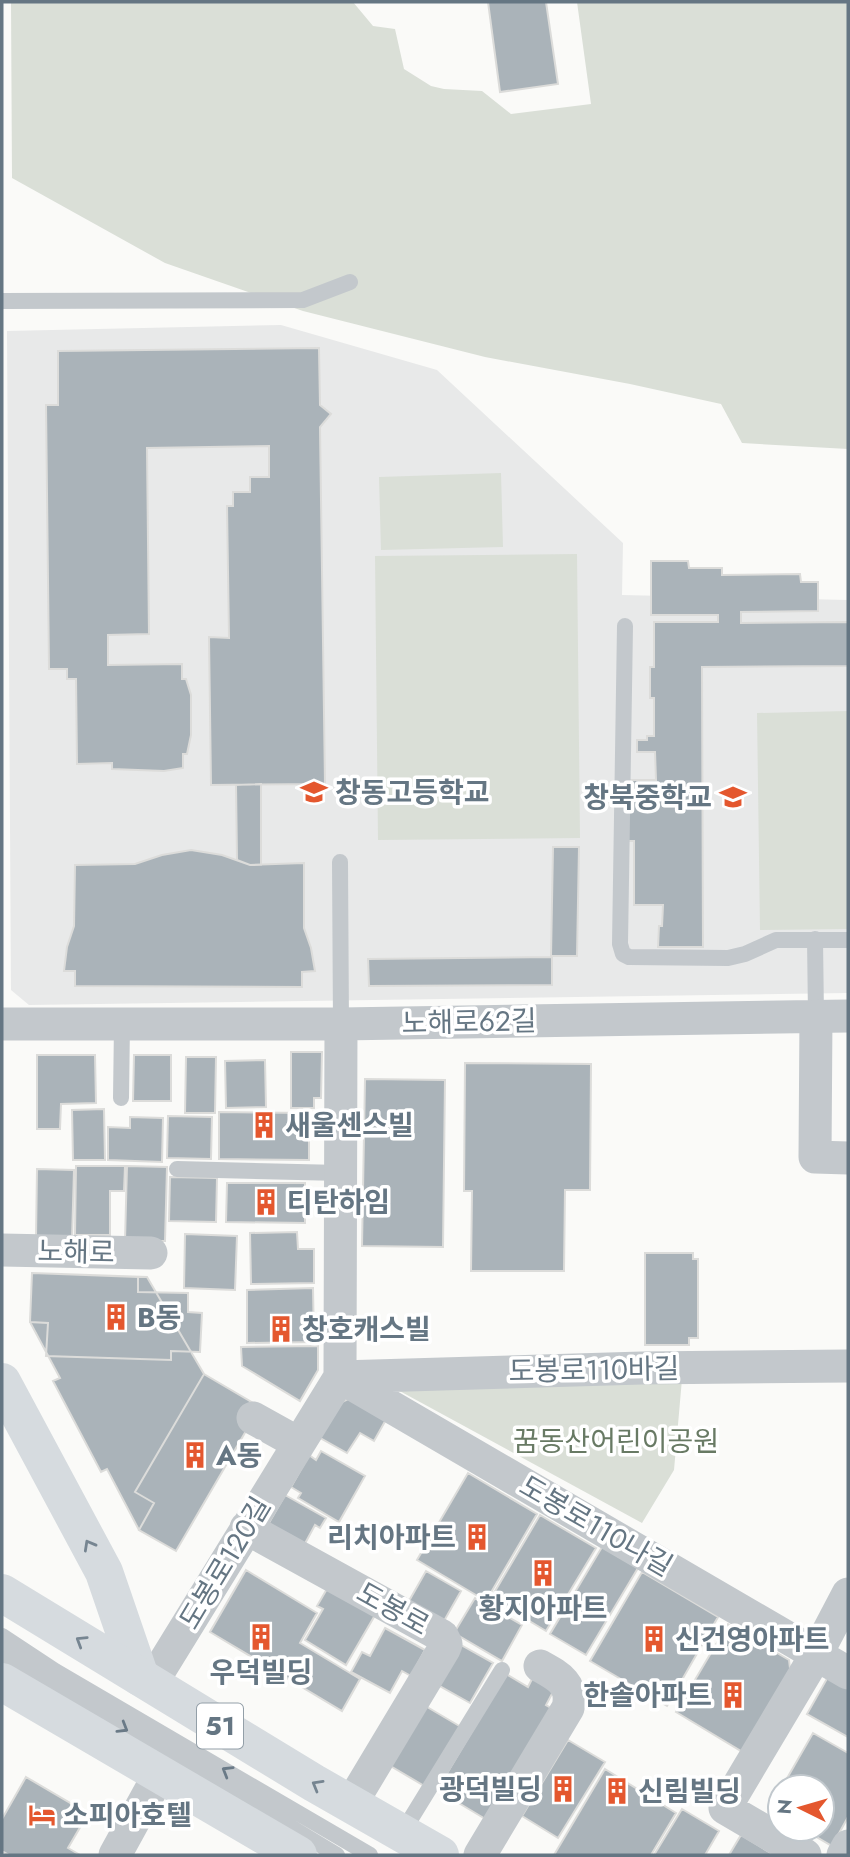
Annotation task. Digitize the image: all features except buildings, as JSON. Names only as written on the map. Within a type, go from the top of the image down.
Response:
[{"type":"main road","points":[[2,1381],[104,1572],[146,1680]]},
{"type":"main road","name":"51","points":[[2,1593],[440,1855]]},
{"type":"main road","name":"51","points":[[2,1682],[298,1855]]},
{"type":"street","name":"노해로62길","points":[[2,1024],[341,1024],[832,1016]]},
{"type":"street","points":[[832,1016],[815,1157],[848,1158]]},
{"type":"street","points":[[340,1377],[341,1024]]},
{"type":"street","name":"노해로","points":[[2,1250],[150,1253]]},
{"type":"street","name":"도봉로110바길","points":[[340,1377],[642,1368],[848,1366]]},
{"type":"street","name":"도봉로120길","points":[[146,1680],[246,1528],[340,1377]]},
{"type":"street","name":"도봉로110나길","points":[[340,1377],[848,1673]]},
{"type":"street","points":[[254,1418],[298,1443]]},
{"type":"street","name":"도봉로","points":[[246,1528],[442,1636],[445,1641],[444,1649],[351,1804]]},
{"type":"street","points":[[805,1855],[725,1808],[816,1655],[848,1594]]},
{"type":"street","points":[[480,1855],[568,1708],[570,1696],[566,1682],[540,1665]]},
{"type":"street","points":[[115,1855],[160,1773]]},
{"type":"street","points":[[843,1855],[848,1846]]},
{"type":"lane","points":[[2,301],[303,300],[350,282]]},
{"type":"lane","points":[[625,626],[622,951],[629,957],[720,958],[745,954],[776,940],[848,940]]},
{"type":"lane","points":[[340,862],[341,1024]]},
{"type":"lane","points":[[815,939],[832,1016]]},
{"type":"lane","points":[[121,1098],[122,1024]]},
{"type":"lane","points":[[177,1169],[341,1173]]},
{"type":"lane","points":[[2,1636],[55,1671],[370,1855]]},
{"type":"lane","points":[[2,1654],[337,1855]]},
{"type":"lane","points":[[402,1833],[502,1670]]},
{"type":"shaded area","name":"창동고등학교","points":[[281,325],[437,370],[623,543],[622,595],[848,600],[848,993],[29,1005],[11,990],[7,331]]},
{"type":"green space","points":[[11,2],[353,2],[373,26],[395,29],[404,69],[431,86],[482,91],[511,114],[591,104],[577,2],[848,2],[848,449],[742,443],[721,404],[485,357],[303,311],[165,263],[12,178]]},
{"type":"green space","points":[[501,473],[503,547],[381,550],[379,477]]},
{"type":"green space","points":[[577,554],[580,838],[378,840],[375,556]]},
{"type":"green space","points":[[848,711],[848,929],[760,930],[757,713]]},
{"type":"green space","name":"꿈동산어린이공원","points":[[682,1379],[674,1470],[642,1523],[396,1389]]},
{"type":"place","name":"창동고등학교","points":[[314,792]]},
{"type":"place","name":"창북중학교","points":[[733,797]]},
{"type":"place","name":"새울센스빌","points":[[264,1125]]},
{"type":"place","name":"티탄하임","points":[[266,1202]]},
{"type":"place","name":"B동","points":[[116,1317]]},
{"type":"place","name":"창호캐스빌","points":[[281,1329]]},
{"type":"place","name":"A동","points":[[195,1455]]},
{"type":"place","name":"리치아파트","points":[[477,1537]]},
{"type":"place","name":"황지아파트","points":[[543,1573]]},
{"type":"place","name":"우덕빌딩","points":[[261,1637]]},
{"type":"place","name":"신건영아파트","points":[[654,1639]]},
{"type":"place","name":"한솔아파트","points":[[733,1695]]},
{"type":"place","name":"광덕빌딩","points":[[563,1789]]},
{"type":"place","name":"신림빌딩","points":[[617,1791]]},
{"type":"place","name":"소피아호텔","points":[[42,1815]]}]
